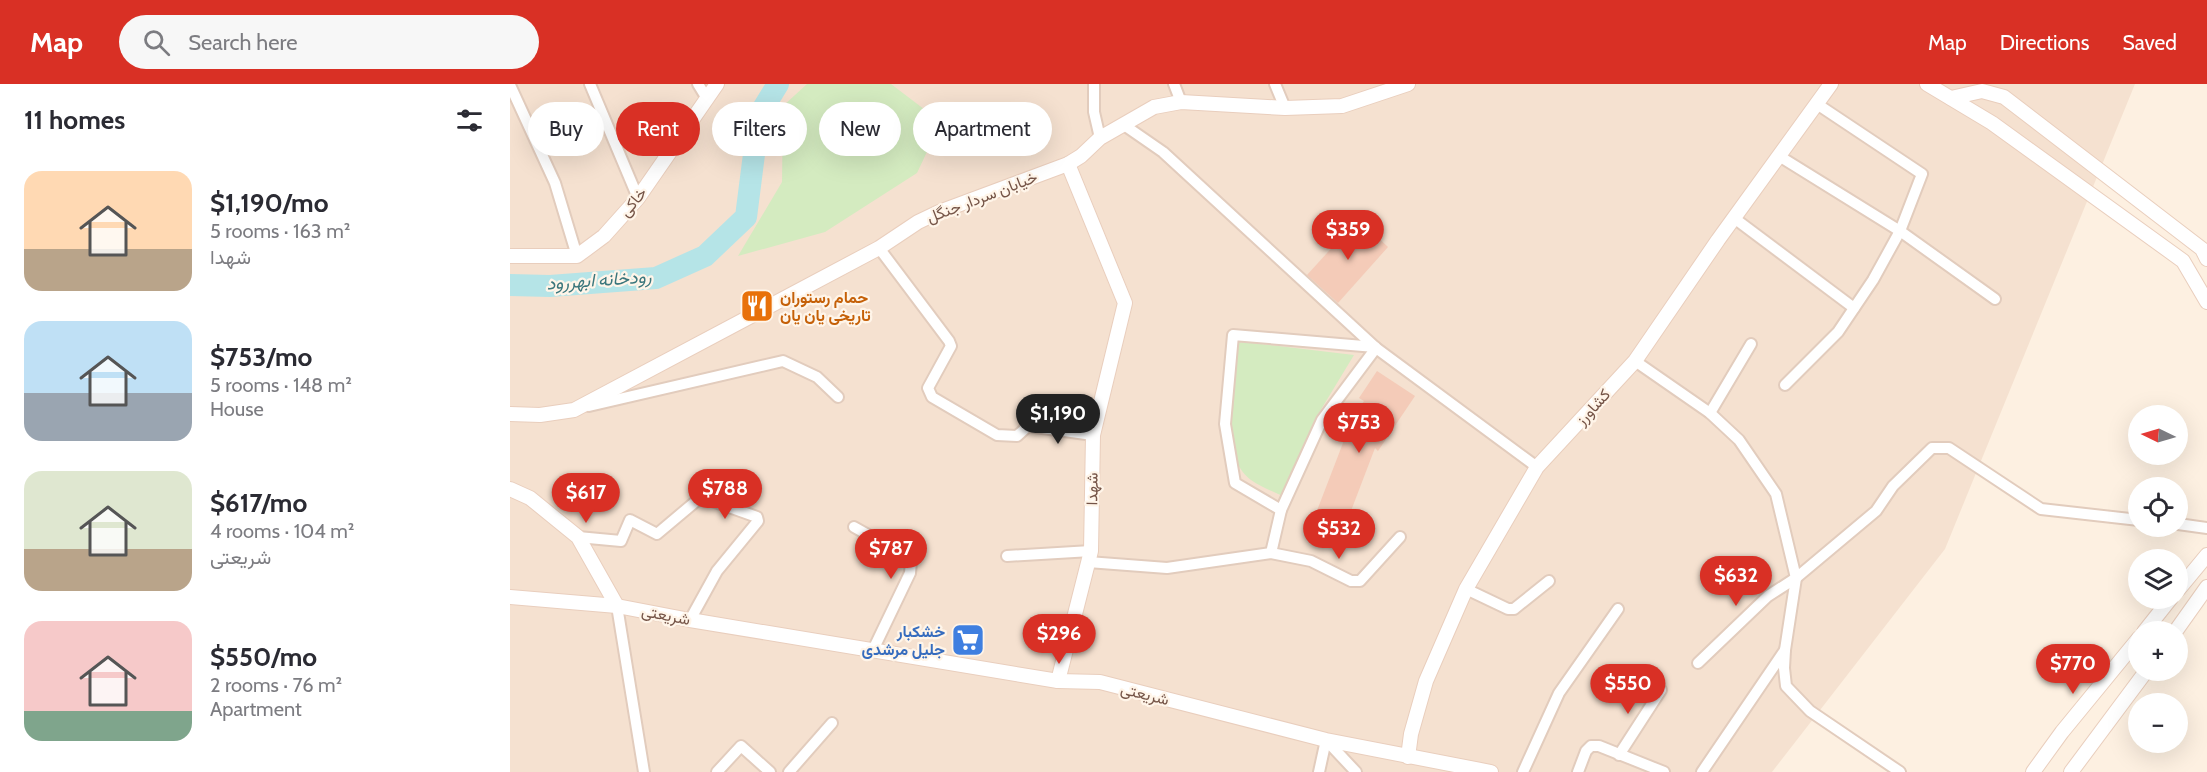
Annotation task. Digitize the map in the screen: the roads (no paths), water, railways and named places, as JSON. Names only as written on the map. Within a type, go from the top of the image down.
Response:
[{"type":"street","points":[[590,84],[638,198]]},
{"type":"street","points":[[698,84],[706,97]]},
{"type":"street","name":"خاکی","points":[[577,255],[604,236],[638,198],[717,84]]},
{"type":"street","points":[[1094,84],[1094,112],[1100,138]]},
{"type":"street","points":[[1174,84],[1180,102]]},
{"type":"street","points":[[1275,84],[1285,108]]},
{"type":"street","name":"خیابان سردار جنگل","points":[[510,414],[540,415],[574,410],[879,248],[918,222],[1068,164],[1081,156],[1100,138],[1154,107],[1180,102],[1285,108],[1342,106],[1408,84]]},
{"type":"street","name":"کشاورز","points":[[1408,757],[1411,734],[1426,681],[1466,589],[1537,467],[1635,361],[1734,218],[1832,84]]},
{"type":"street","points":[[1927,84],[1992,123],[2183,261],[2207,302]]},
{"type":"street","points":[[510,85],[555,183],[577,255],[510,256]]},
{"type":"street","points":[[1951,98],[1982,91],[2004,97],[2202,249],[2207,259]]},
{"type":"street","points":[[1785,385],[1838,332],[1873,280],[1900,231],[1922,174],[1817,104]]},
{"type":"street","points":[[1124,125],[1163,152],[1376,348],[1537,467]]},
{"type":"street","points":[[1779,156],[1900,231],[1995,298]]},
{"type":"street","name":"شهدا","points":[[1059,681],[1089,556],[1093,435],[1125,303],[1068,164]]},
{"type":"street","points":[[1734,218],[1854,308]]},
{"type":"street","points":[[879,248],[951,346],[928,388],[932,398],[997,435],[1017,436],[1028,426],[1093,435]]},
{"type":"street","points":[[1281,510],[1235,483],[1225,424],[1233,335],[1376,348]]},
{"type":"street","points":[[1710,413],[1751,344]]},
{"type":"street","points":[[1270,552],[1281,510],[1322,420],[1376,348]]},
{"type":"street","points":[[574,410],[783,361],[817,377],[838,397]]},
{"type":"street","points":[[1635,361],[1710,413],[1739,440],[1776,494],[1796,578],[1785,650],[1786,686],[1810,711],[1899,772]]},
{"type":"street","points":[[1698,663],[1768,596],[1796,578],[1876,511],[1893,486],[1932,448],[1949,448],[2041,509],[2128,519]]},
{"type":"street","points":[[510,489],[530,498],[578,537],[617,606],[644,772]]},
{"type":"street","points":[[578,537],[621,541],[630,520],[657,534],[701,497],[757,517],[758,521],[717,571],[690,620]]},
{"type":"street","points":[[2188,525],[2207,528]]},
{"type":"street","points":[[854,527],[904,555],[911,562],[910,573],[873,650]]},
{"type":"street","points":[[1006,556],[1089,556],[1167,568],[1270,552],[1311,561],[1351,581],[1360,581],[1400,537]]},
{"type":"street","points":[[2188,578],[2207,555]]},
{"type":"street","points":[[1466,589],[1508,609],[1514,609],[1549,581]]},
{"type":"street","points":[[2183,621],[2207,587]]},
{"type":"street","name":"شریعتی","points":[[510,597],[617,606],[1059,681],[1100,682],[1326,740],[1491,772]]},
{"type":"street","points":[[1523,772],[1560,693],[1618,609]]},
{"type":"street","points":[[2153,621],[2163,609]]},
{"type":"street","points":[[1702,772],[1785,650]]},
{"type":"street","points":[[2033,772],[2062,732],[2128,651]]},
{"type":"street","points":[[2071,772],[2139,681]]},
{"type":"street","points":[[1619,755],[1661,690]]},
{"type":"street","points":[[789,772],[832,723]]},
{"type":"street","points":[[1318,772],[1326,740]]},
{"type":"street","points":[[1326,740],[1356,772]]},
{"type":"street","points":[[717,772],[741,746],[771,772]]},
{"type":"street","points":[[1578,772],[1586,751],[1591,746],[1599,746],[1664,772]]},
{"type":"waterway","name":"رودخانه ابهررود","points":[[510,285],[550,286],[656,278],[705,256],[746,217],[759,115],[778,84]]},
{"type":"place","name":"حمام رستوران تاریخی یان یان","points":[[757,306]]},
{"type":"place","name":"خشکبار جلیل مرشدی","points":[[968,640]]}]
